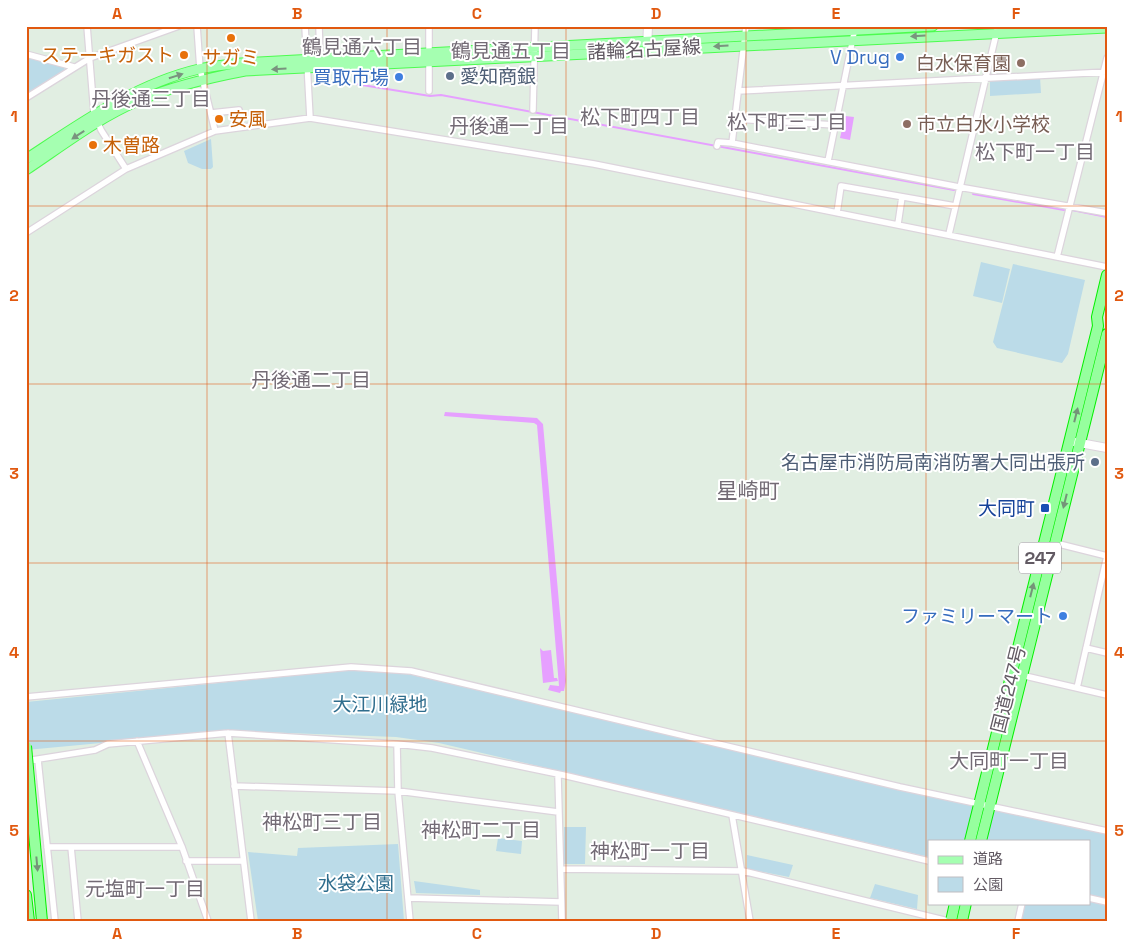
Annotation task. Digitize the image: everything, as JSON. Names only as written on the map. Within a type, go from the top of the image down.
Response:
[{"type":"highway","name":"国道247号","points":[[981,840],[985,804],[1017,674],[1069,441],[1098,326],[1102,319],[1107,275]]},
{"type":"highway","name":"国道247号","points":[[1017,674],[1055,543],[1107,334]]},
{"type":"highway","points":[[26,746],[42,921]]},
{"type":"highway","name":"国道247号","points":[[970,840],[985,804]]},
{"type":"highway","points":[[26,895],[29,921]]},
{"type":"highway","points":[[949,921],[955,904]]},
{"type":"highway","points":[[962,921],[966,904]]},
{"type":"main road","name":"諸輪名古屋線","points":[[855,32],[933,26]]},
{"type":"main road","name":"諸輪名古屋線","points":[[26,159],[94,114],[144,88],[200,69],[241,62],[306,63],[428,57],[647,45],[745,35],[1107,28]]},
{"type":"main road","name":"諸輪名古屋線","points":[[26,170],[98,123],[136,102],[202,79],[306,63],[320,58],[428,57]]},
{"type":"street","points":[[86,26],[94,114],[126,169]]},
{"type":"street","points":[[26,98],[90,58],[179,26]]},
{"type":"street","points":[[197,26],[200,69],[216,131]]},
{"type":"street","points":[[305,26],[310,118]]},
{"type":"street","points":[[319,26],[320,58]]},
{"type":"street","points":[[429,26],[429,91]]},
{"type":"street","points":[[533,110],[535,26]]},
{"type":"street","points":[[647,45],[648,26]]},
{"type":"street","points":[[949,234],[998,29]]},
{"type":"street","points":[[828,161],[842,84],[855,32]]},
{"type":"street","points":[[732,143],[745,35]]},
{"type":"street","points":[[26,54],[74,67]]},
{"type":"street","points":[[1057,257],[1107,58]]},
{"type":"street","points":[[738,91],[842,84],[1105,72]]},
{"type":"street","points":[[211,114],[239,110]]},
{"type":"street","points":[[26,233],[126,169],[216,131],[310,118],[594,164],[1107,267]]},
{"type":"street","points":[[735,119],[835,125]]},
{"type":"street","points":[[717,145],[732,143],[959,187],[1071,205],[1107,213]]},
{"type":"street","points":[[838,213],[841,186],[955,206]]},
{"type":"street","points":[[898,224],[902,197]]},
{"type":"street","points":[[1069,441],[1107,448]]},
{"type":"street","points":[[1055,543],[1107,556],[1077,688]]},
{"type":"street","points":[[1086,648],[1107,654]]},
{"type":"street","points":[[26,697],[351,667],[411,671],[900,787],[1107,831]]},
{"type":"street","points":[[1017,674],[1107,695]]},
{"type":"street","points":[[228,733],[251,921]]},
{"type":"street","points":[[26,761],[95,750],[108,744],[228,733],[397,744],[482,758],[928,861]]},
{"type":"street","points":[[138,741],[182,847],[208,921]]},
{"type":"street","points":[[397,744],[398,791],[410,921]]},
{"type":"street","points":[[38,760],[55,921]]},
{"type":"street","points":[[558,776],[562,921]]},
{"type":"street","points":[[234,786],[398,791],[558,812]]},
{"type":"street","points":[[732,815],[744,872],[750,921]]},
{"type":"street","points":[[46,847],[182,847]]},
{"type":"street","points":[[71,847],[78,921]]},
{"type":"street","points":[[186,861],[243,862]]},
{"type":"street","points":[[561,869],[744,872],[949,921]]},
{"type":"street","points":[[409,898],[561,902]]},
{"type":"street","points":[[1090,898],[1107,902]]},
{"type":"street","points":[[1018,921],[1022,904]]},
{"type":"green space","points":[[26,57],[64,67],[65,70],[26,96]]},
{"type":"green space","points":[[1040,77],[1041,93],[990,96],[990,79]]},
{"type":"green space","points":[[211,139],[213,167],[211,169],[202,169],[188,163],[184,151]]},
{"type":"green space","points":[[981,262],[1010,269],[1002,303],[973,296]]},
{"type":"green space","points":[[1013,264],[1085,280],[1068,354],[1062,363],[997,348],[993,342]]},
{"type":"green space","name":"大江川緑地","points":[[351,670],[408,674],[1107,834],[1107,899],[1090,895],[1090,840],[928,840],[928,857],[439,743],[396,737],[230,731],[26,750],[26,702]]},
{"type":"green space","points":[[564,827],[586,827],[585,864],[564,864]]},
{"type":"green space","points":[[498,838],[522,841],[521,854],[496,851]]},
{"type":"green space","name":"水袋公園","points":[[398,844],[404,921],[258,921],[248,852],[297,856],[298,848]]},
{"type":"green space","points":[[747,855],[793,865],[789,877],[747,869]]},
{"type":"green space","points":[[414,881],[480,890],[480,895],[416,893]]},
{"type":"green space","points":[[875,884],[918,895],[917,909],[870,898]]},
{"type":"green space","points":[[1090,901],[1107,905],[1107,921],[1021,921],[1025,904],[1090,904]]},
{"type":"shaded area","points":[[845,116],[854,117],[850,140],[840,138]]},
{"type":"shaded area","points":[[445,412],[537,418],[543,424],[566,681],[564,691],[560,693],[548,690],[550,685],[559,686],[537,425],[534,423],[444,416]]},
{"type":"shaded area","points":[[540,648],[543,651],[551,650],[554,678],[557,678],[558,681],[543,683]]},
{"type":"waterway","points":[[356,84],[430,96],[441,95],[954,190]]},
{"type":"waterway","points":[[973,194],[1064,210]]},
{"type":"waterway","points":[[1072,210],[1107,217]]},
{"type":"place","name":"サガミ","points":[[231,38]]},
{"type":"place","name":"ステーキガスト","points":[[184,55]]},
{"type":"place","name":"V Drug","points":[[900,57]]},
{"type":"place","name":"白水保育園","points":[[1021,63]]},
{"type":"place","name":"愛知商銀","points":[[450,76]]},
{"type":"place","name":"買取市場","points":[[399,77]]},
{"type":"place","name":"安風","points":[[219,119]]},
{"type":"place","name":"市立白水小学校","points":[[907,124]]},
{"type":"place","name":"木曽路","points":[[93,145]]},
{"type":"place","name":"名古屋市消防局南消防署大同出張所","points":[[1095,462]]},
{"type":"place","name":"大同町","points":[[1045,508]]},
{"type":"place","name":"ファミリーマート","points":[[1063,616]]},
{"type":"district","name":"鶴見通六丁目","points":[[362,47]]},
{"type":"district","name":"鶴見通五丁目","points":[[511,51]]},
{"type":"district","name":"丹後通三丁目","points":[[151,99]]},
{"type":"district","name":"松下町四丁目","points":[[640,117]]},
{"type":"district","name":"松下町三丁目","points":[[787,122]]},
{"type":"district","name":"丹後通一丁目","points":[[509,126]]},
{"type":"district","name":"松下町一丁目","points":[[1035,152]]},
{"type":"district","name":"丹後通二丁目","points":[[311,380]]},
{"type":"district","name":"星崎町","points":[[748,491]]},
{"type":"district","name":"大同町一丁目","points":[[1009,761]]},
{"type":"district","name":"神松町三丁目","points":[[322,822]]},
{"type":"district","name":"神松町二丁目","points":[[481,830]]},
{"type":"district","name":"神松町一丁目","points":[[650,851]]},
{"type":"district","name":"元塩町一丁目","points":[[145,889]]}]
